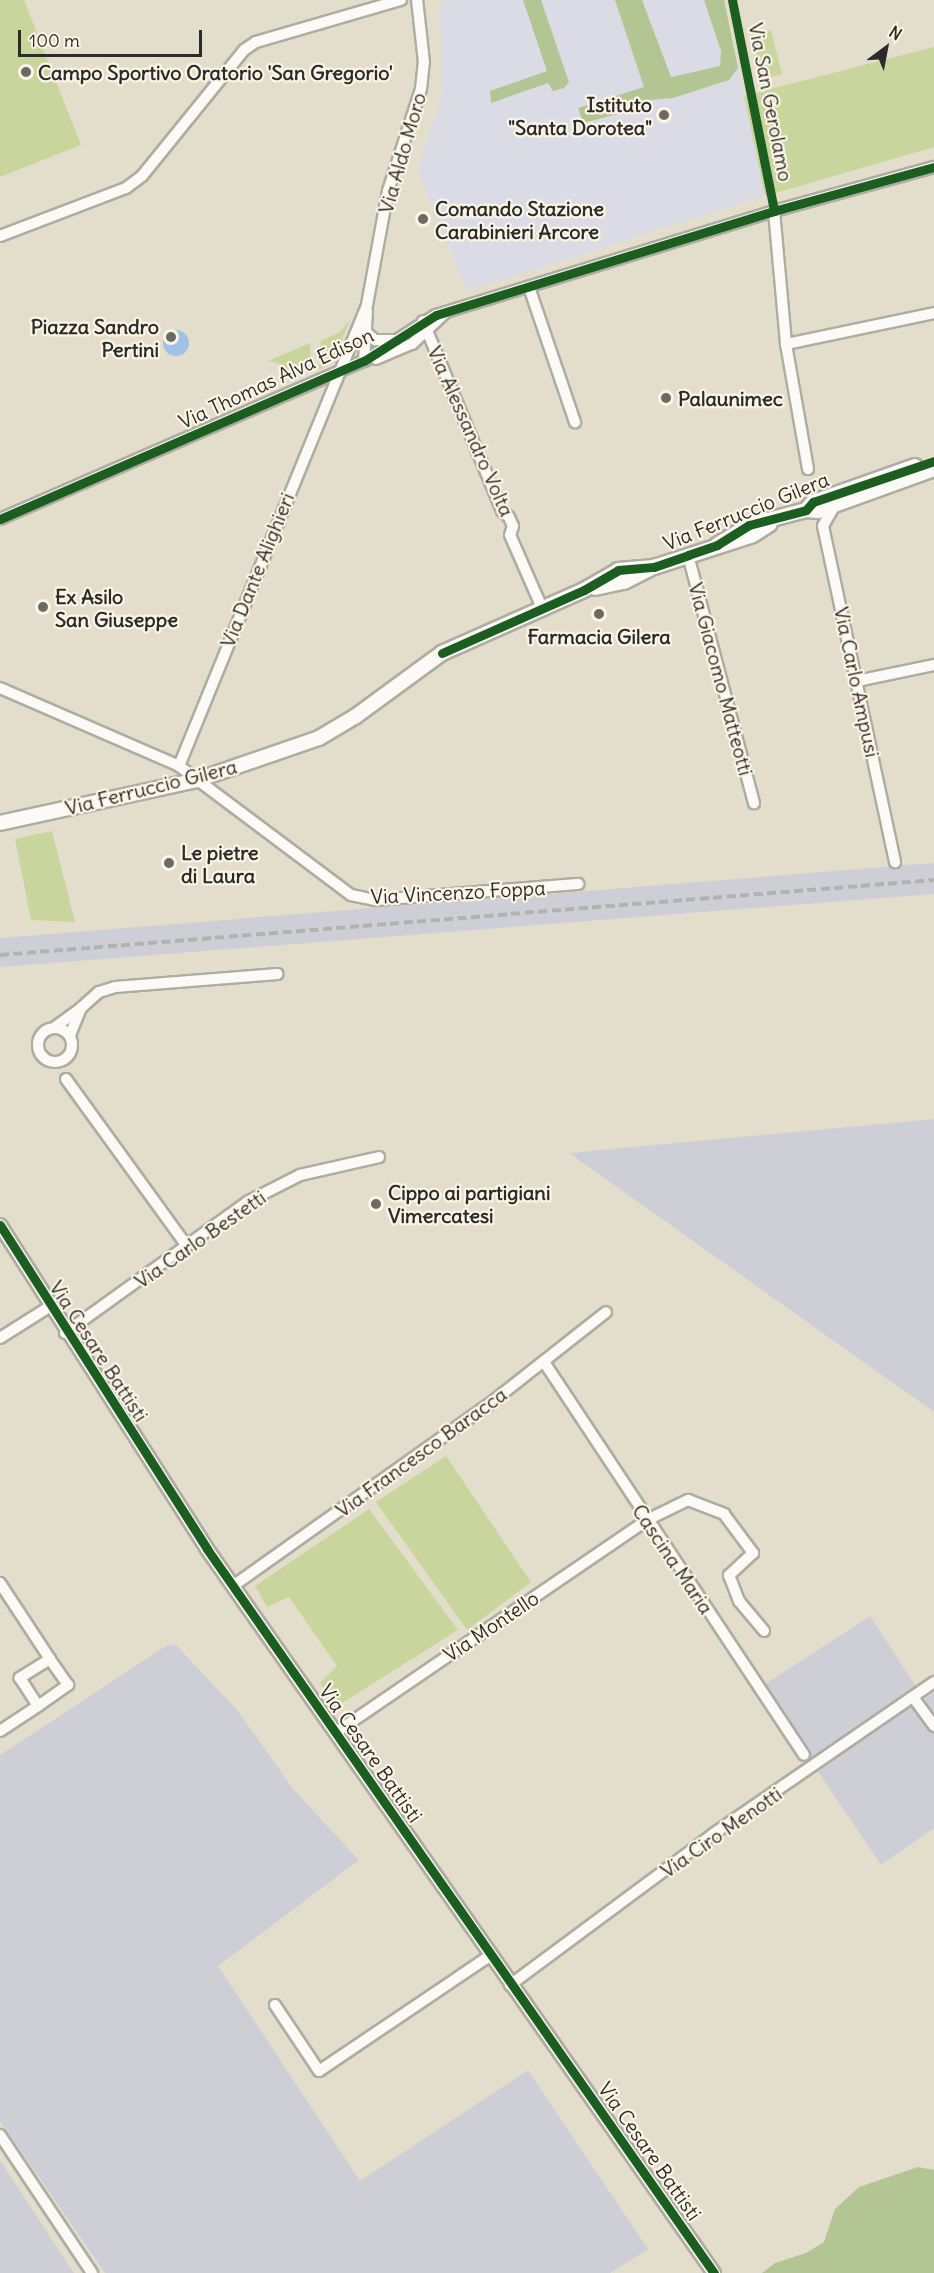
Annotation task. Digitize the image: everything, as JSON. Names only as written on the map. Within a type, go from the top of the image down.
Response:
[{"type":"main road","name":"Via Ferruccio Gilera","points":[[806,510],[813,502],[934,461]]},
{"type":"main road","name":"Via Ferruccio Gilera","points":[[0,823],[197,780],[319,738],[356,716],[442,653],[584,590],[618,570],[654,567],[717,545],[749,525],[806,510],[818,511],[934,469]]},
{"type":"street","points":[[0,236],[126,188],[157,162],[244,50],[256,42],[401,0]]},
{"type":"street","name":"Via Aldo Moro","points":[[364,361],[367,305],[388,191],[422,89],[424,62],[417,0]]},
{"type":"street","name":"Via Thomas Alva Edison","points":[[0,519],[364,361],[423,321],[774,211],[934,167]]},
{"type":"street","points":[[774,211],[786,344],[808,469]]},
{"type":"street","points":[[529,287],[575,422]]},
{"type":"street","name":"Via Aldo Moro","points":[[336,374],[367,305]]},
{"type":"street","points":[[786,344],[934,313]]},
{"type":"street","name":"Via Thomas Alva Edison","points":[[364,361],[392,355],[428,332],[445,314]]},
{"type":"street","name":"Via Alessandro Volta","points":[[423,321],[502,511],[509,517],[513,526],[510,535],[542,608]]},
{"type":"street","name":"Via Thomas Alva Edison","points":[[367,333],[375,340],[396,340]]},
{"type":"street","name":"Via Dante Alighieri","points":[[179,766],[336,374]]},
{"type":"street","name":"Via Carlo Ampusi","points":[[835,505],[823,526],[895,862]]},
{"type":"street","name":"Via Giacomo Matteotti","points":[[688,555],[754,803]]},
{"type":"street","points":[[857,681],[934,665]]},
{"type":"street","name":"Via Vincenzo Foppa","points":[[0,688],[179,766],[351,895],[375,900],[578,884]]},
{"type":"street","points":[[58,1061],[43,1057],[38,1044],[45,1030],[55,1027],[99,992],[115,987],[277,974]]},
{"type":"street","points":[[58,1061],[72,1050],[70,1035],[81,1008]]},
{"type":"street","points":[[55,1027],[70,1035]]},
{"type":"street","points":[[58,1061],[66,1079],[187,1246]]},
{"type":"street","name":"Via Carlo Bestetti","points":[[65,1333],[248,1202],[300,1175],[379,1157]]},
{"type":"street","name":"Via Cesare Battisti","points":[[0,1225],[65,1333],[233,1586],[712,2272]]},
{"type":"street","name":"Via Cesare Battisti","points":[[0,1232],[11,1246]]},
{"type":"street","points":[[0,1338],[49,1307]]},
{"type":"street","name":"Via Francesco Baracca","points":[[233,1586],[544,1362],[606,1312]]},
{"type":"street","name":"Cascina Maria","points":[[544,1362],[804,1755]]},
{"type":"street","name":"Via Montello","points":[[335,1733],[647,1520],[688,1500],[724,1514],[753,1553],[729,1575],[739,1601],[764,1631]]},
{"type":"street","points":[[0,1582],[68,1685],[0,1731]]},
{"type":"street","points":[[38,1706],[20,1678],[50,1659]]},
{"type":"street","name":"Via Ciro Menotti","points":[[510,1985],[713,1834],[934,1682]]},
{"type":"street","points":[[913,1697],[934,1726]]},
{"type":"street","points":[[276,2005],[318,2071],[491,1955]]},
{"type":"street","points":[[0,2135],[92,2273]]},
{"type":"shaded area","points":[[455,0],[724,0],[765,196],[467,291],[417,170],[442,95],[440,3]]},
{"type":"shaded area","points":[[934,863],[934,894],[0,967],[0,938]]},
{"type":"shaded area","points":[[934,1119],[934,1412],[569,1153]]},
{"type":"shaded area","points":[[870,1616],[924,1699],[934,1693],[934,1828],[881,1865],[761,1687]]},
{"type":"shaded area","points":[[175,1644],[238,1711],[293,1789],[359,1860],[218,1966],[360,2181],[528,2070],[648,2249],[610,2273],[105,2273],[0,2121],[0,1755],[166,1646]]},
{"type":"shaded area","points":[[0,2160],[74,2273],[0,2273]]},
{"type":"green space","name":"Campo Sportivo Oratorio 'San Gregorio'","points":[[0,0],[24,0],[81,145],[0,177]]},
{"type":"green space","points":[[523,0],[541,0],[569,82],[564,88],[553,91],[548,83],[491,103],[490,91],[547,71]]},
{"type":"green space","points":[[615,0],[642,0],[671,77],[720,66],[721,51],[704,0],[724,0],[738,68],[729,80],[673,98],[650,100],[645,107],[583,123],[578,108],[644,87]]},
{"type":"green space","points":[[771,30],[782,74],[762,79],[751,35]]},
{"type":"green space","points":[[934,47],[934,147],[765,196],[744,96]]},
{"type":"green space","points":[[350,320],[332,362],[319,370],[321,341],[340,332]]},
{"type":"green space","points":[[310,343],[311,369],[291,378],[284,365],[268,361]]},
{"type":"green space","points":[[52,831],[75,922],[31,920],[15,839]]},
{"type":"green space","points":[[446,1456],[531,1582],[467,1630],[376,1502]]},
{"type":"green space","points":[[369,1509],[458,1630],[334,1708],[320,1683],[337,1666],[289,1597],[267,1607],[255,1586]]},
{"type":"green space","points":[[918,2167],[934,2170],[934,2273],[762,2273],[775,2263],[806,2253],[824,2242],[835,2209],[859,2187]]},
{"type":"water","points":[[176,330],[185,334],[189,343],[185,352],[176,356],[167,352],[163,343],[167,334]]},
{"type":"railway","points":[[0,955],[934,880]]},
{"type":"cycle path","name":"Via San Gerolamo","points":[[732,0],[774,211]]},
{"type":"cycle path","points":[[0,519],[364,361],[436,315],[774,211],[934,167]]},
{"type":"cycle path","points":[[442,653],[584,590],[618,570],[654,567],[717,545],[749,525],[806,510],[813,502],[934,461]]},
{"type":"cycle path","points":[[0,1225],[207,1549],[714,2273]]},
{"type":"place","name":"Campo Sportivo Oratorio 'San Gregorio'","points":[[26,72]]},
{"type":"place","name":"Istituto \"Santa Dorotea\"","points":[[664,115]]},
{"type":"place","name":"Comando Stazione Carabinieri Arcore","points":[[423,219]]},
{"type":"place","name":"Piazza Sandro Pertini","points":[[171,337]]},
{"type":"place","name":"Palaunimec","points":[[666,398]]},
{"type":"place","name":"Ex Asilo San Giuseppe","points":[[43,607]]},
{"type":"place","name":"Farmacia Gilera","points":[[599,614]]},
{"type":"place","name":"Le pietre di Laura","points":[[169,863]]},
{"type":"place","name":"Cippo ai partigiani Vimercatesi","points":[[376,1204]]}]
